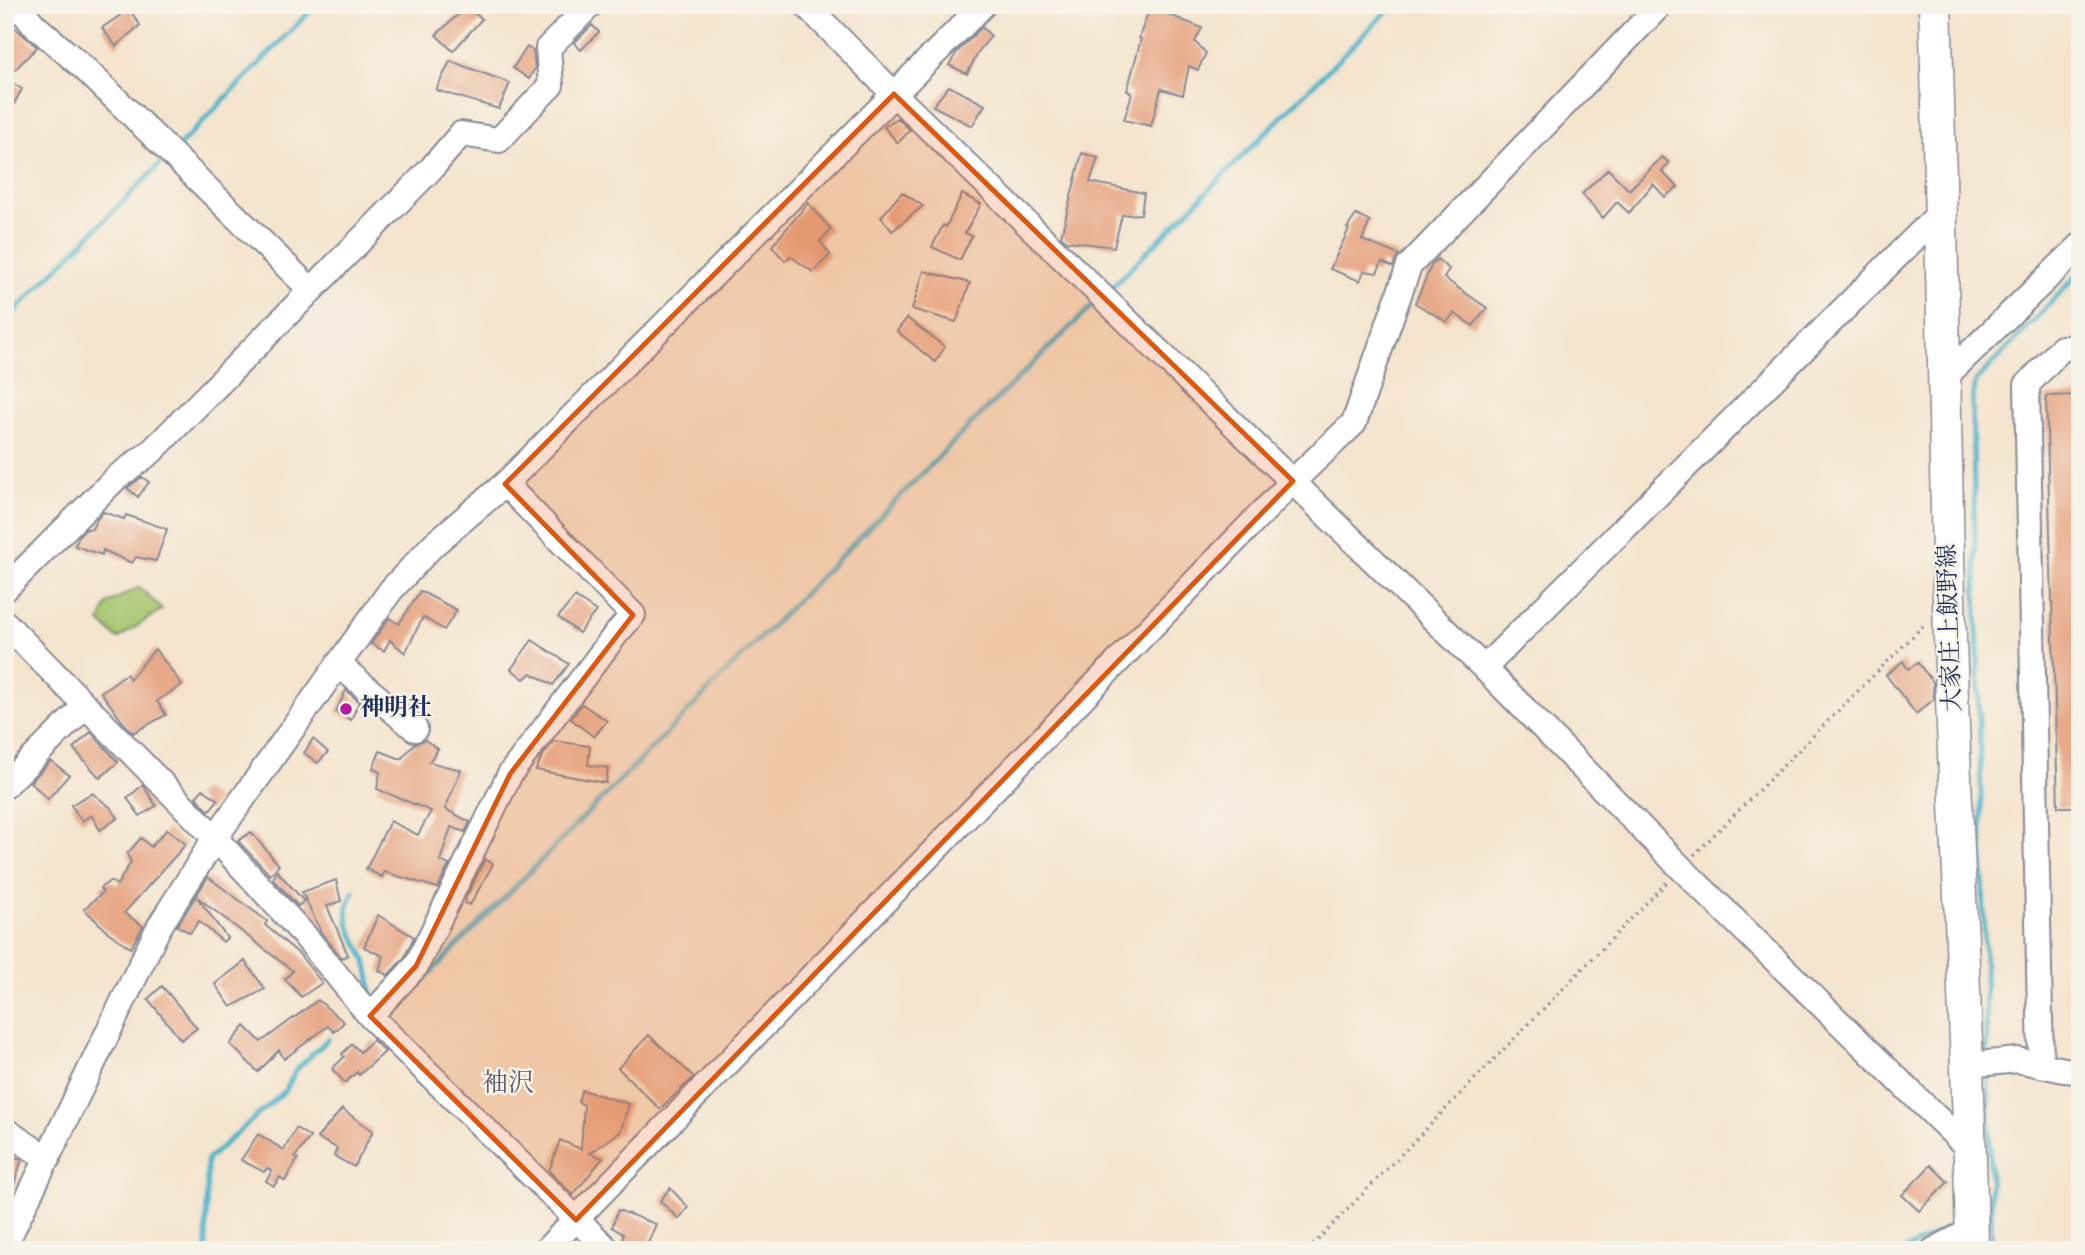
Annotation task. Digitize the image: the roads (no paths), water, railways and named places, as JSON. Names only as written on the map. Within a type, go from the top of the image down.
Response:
[{"type":"main road","name":"大家庄上飯野線","points":[[1935,5],[1946,376],[1949,601],[1968,1065],[1972,1240]]},
{"type":"street","points":[[18,5],[33,24],[85,69],[311,290]]},
{"type":"street","points":[[5,589],[117,477],[151,452],[430,170],[461,134],[499,140],[551,85],[548,48],[590,5]]},
{"type":"street","points":[[806,5],[894,94],[1484,668],[1681,868],[1969,1149]]},
{"type":"street","points":[[5,1245],[159,928],[215,838],[391,590],[424,554],[505,484],[983,5]]},
{"type":"street","points":[[546,1250],[1293,481],[1354,423],[1409,266],[1660,5]]},
{"type":"street","points":[[1484,668],[1940,213]]},
{"type":"street","points":[[1946,376],[2079,248]]},
{"type":"street","points":[[2041,1065],[2027,385],[2071,348],[2080,328]]},
{"type":"street","points":[[370,1016],[416,966],[510,774],[633,615],[505,484]]},
{"type":"street","points":[[5,623],[215,838],[305,936],[370,1016],[608,1250]]},
{"type":"street","points":[[338,664],[415,729]]},
{"type":"street","points":[[5,786],[85,706]]},
{"type":"street","points":[[1968,1065],[2018,1060],[2080,1071]]},
{"type":"street","points":[[5,1130],[48,1159]]},
{"type":"street","points":[[1934,1250],[1972,1240]]},
{"type":"waterway","points":[[177,148],[316,5]]},
{"type":"waterway","points":[[1106,293],[1393,5]]},
{"type":"waterway","points":[[5,321],[167,157]]},
{"type":"waterway","points":[[1987,1057],[1972,403],[1976,381],[2080,272]]},
{"type":"waterway","points":[[386,1018],[969,426],[1096,302]]},
{"type":"waterway","points":[[354,891],[347,910],[349,926],[367,964],[372,998]]},
{"type":"waterway","points":[[206,1250],[207,1160],[286,1090],[296,1070],[328,1039]]},
{"type":"waterway","points":[[1988,1070],[1992,1250]]},
{"type":"waterway","points":[[1906,1250],[1947,1228],[1958,1226]]},
{"type":"place","name":"神明社","points":[[346,709]]},
{"type":"district","name":"袖沢","points":[[508,1084]]}]
